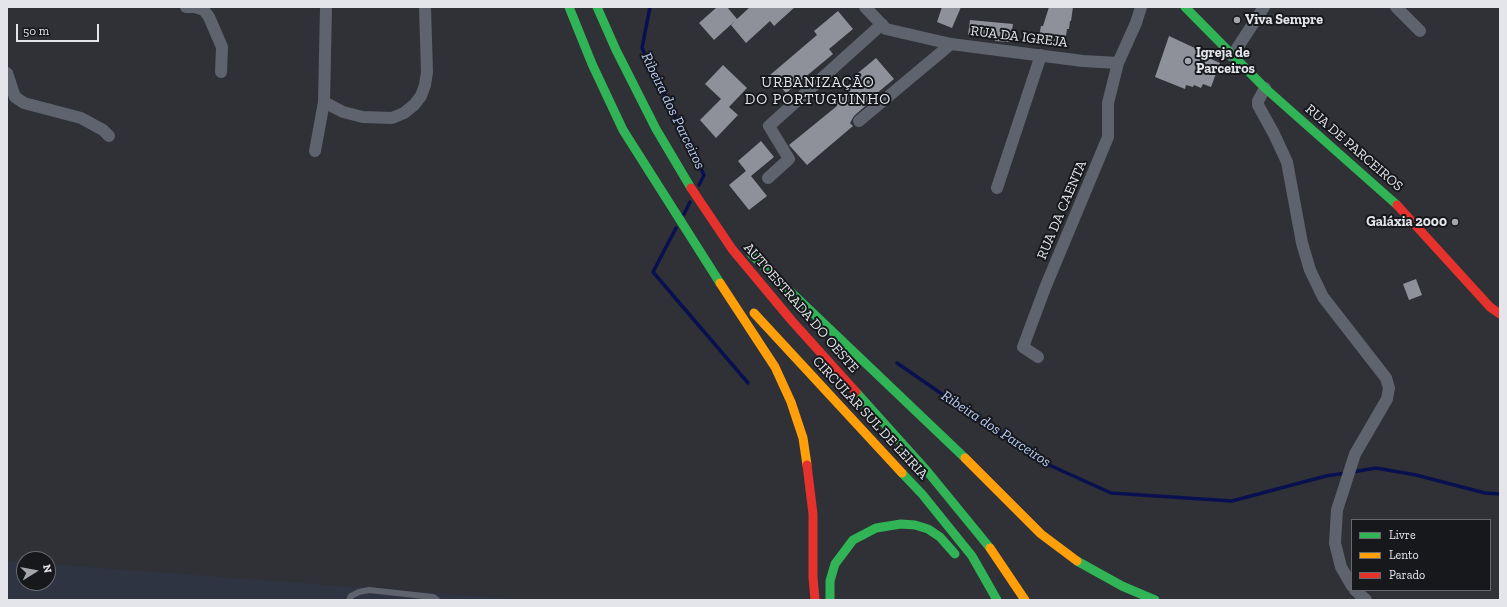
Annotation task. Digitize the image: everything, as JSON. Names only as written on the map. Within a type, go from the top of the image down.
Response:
[{"type":"main road","points":[[569,7],[592,64],[623,130],[642,162],[775,367],[797,419],[803,438],[810,482],[813,514],[813,577],[816,600]]},
{"type":"main road","name":"AUTOESTRADA DO OESTE","points":[[597,7],[616,50],[656,129],[681,172],[732,249],[792,321],[962,512],[1002,564],[1025,600]]},
{"type":"main road","name":"RUA DE PARCEIROS","points":[[1184,7],[1266,88],[1404,211],[1477,293],[1500,314]]},
{"type":"main road","points":[[702,202],[741,244],[932,424],[1041,534],[1082,564],[1122,586],[1155,600]]},
{"type":"main road","name":"CIRCULAR SUL DE LEIRIA","points":[[710,265],[922,494],[972,556],[997,600]]},
{"type":"main road","points":[[830,600],[830,581],[835,564],[853,540],[876,528],[901,524],[915,525],[928,529],[940,537],[963,563]]},
{"type":"main road","points":[[970,572],[977,581],[989,585]]},
{"type":"street","points":[[186,7],[204,10],[209,17],[222,47],[221,72]]},
{"type":"street","points":[[316,151],[324,102],[326,7]]},
{"type":"street","points":[[324,102],[343,112],[362,117],[392,118],[404,113],[414,104],[421,96],[425,85],[427,72],[425,7]]},
{"type":"street","name":"RUA DA IGREJA","points":[[865,7],[886,29],[951,44],[1083,61],[1118,63]]},
{"type":"street","points":[[1118,63],[1136,23],[1141,7]]},
{"type":"street","points":[[1232,56],[1264,7]]},
{"type":"street","points":[[1396,7],[1420,31]]},
{"type":"street","points":[[768,178],[789,159],[769,126],[882,24]]},
{"type":"street","points":[[859,121],[951,44]]},
{"type":"street","points":[[997,188],[1040,55]]},
{"type":"street","name":"RUA DA CAENTA","points":[[1038,357],[1023,348],[1045,288],[1108,137],[1108,103],[1118,63]]},
{"type":"street","points":[[7,73],[15,97],[24,103],[80,118],[102,130],[109,136]]},
{"type":"street","points":[[1266,88],[1258,101],[1258,105],[1287,162],[1296,202],[1302,243],[1310,270],[1322,297],[1386,378],[1389,388],[1386,399],[1355,454],[1337,510],[1335,543],[1341,567],[1351,584]]},
{"type":"street","points":[[1356,591],[1366,600]]},
{"type":"lane","points":[[348,600],[351,596],[359,592],[369,590],[433,597],[437,600]]},
{"type":"shaded area","points":[[7,561],[16,562],[16,591],[56,591],[56,565],[528,600],[7,600]]},
{"type":"building","points":[[717,7],[727,7],[737,19],[750,7],[795,7],[774,26],[770,21],[746,43],[731,25],[736,20],[714,40],[699,23]]},
{"type":"building","points":[[942,7],[961,7],[952,28],[937,22]]},
{"type":"building","points":[[1049,7],[1073,7],[1069,29],[1067,29],[1066,36],[1064,36],[1063,44],[1038,41],[1041,26],[1043,26]]},
{"type":"building","points":[[838,11],[853,29],[829,49],[833,54],[786,93],[770,75],[817,35],[814,31]]},
{"type":"building","points":[[970,20],[1013,24],[1010,42],[995,41],[995,37],[968,35]]},
{"type":"building","name":"Igreja de Parceiros","points":[[1169,36],[1212,56],[1211,59],[1220,63],[1211,87],[1203,84],[1201,88],[1194,85],[1193,87],[1186,85],[1185,89],[1155,77]]},
{"type":"building","points":[[876,58],[894,79],[870,99],[871,101],[854,116],[850,123],[853,126],[807,165],[789,145],[837,106],[833,101],[856,83],[852,78]]},
{"type":"building","points":[[723,65],[747,88],[729,107],[738,115],[716,138],[700,120],[721,99],[705,84]]},
{"type":"building","points":[[761,141],[774,157],[751,176],[767,196],[749,210],[729,185],[746,171],[738,161]]},
{"type":"building","points":[[1416,279],[1422,295],[1409,300],[1403,284]]},
{"type":"waterway","name":"Ribeira dos Parceiros","points":[[650,7],[642,48],[704,175],[699,185]]},
{"type":"waterway","name":"Ribeira dos Parceiros","points":[[684,214],[690,202]]},
{"type":"waterway","name":"Ribeira dos Parceiros","points":[[676,228],[653,272],[748,383]]},
{"type":"waterway","name":"Ribeira dos Parceiros","points":[[897,363],[1036,459],[1111,493],[1232,501],[1326,476],[1346,473]]},
{"type":"waterway","name":"Ribeira dos Parceiros","points":[[1352,472],[1376,468],[1416,475],[1485,493],[1500,494]]},
{"type":"traffic: fast","points":[[569,7],[592,64],[623,130],[720,283]]},
{"type":"traffic: fast","points":[[597,7],[616,50],[656,129],[691,188]]},
{"type":"traffic: fast","points":[[1185,7],[1265,88],[1397,205]]},
{"type":"traffic: fast","points":[[751,254],[965,458]]},
{"type":"traffic: fast","points":[[856,392],[927,471],[990,548]]},
{"type":"traffic: fast","points":[[902,473],[922,494],[972,556],[997,600]]},
{"type":"traffic: fast","points":[[830,600],[830,581],[835,564],[853,540],[876,528],[901,524],[915,525],[928,529],[940,537],[955,554]]},
{"type":"traffic: fast","points":[[1077,561],[1122,586],[1155,600]]},
{"type":"traffic: slow","points":[[720,283],[775,367],[791,402],[803,438],[807,465]]},
{"type":"traffic: slow","points":[[754,313],[902,473]]},
{"type":"traffic: slow","points":[[965,458],[1041,534],[1077,561]]},
{"type":"traffic: slow","points":[[990,548],[1025,600]]},
{"type":"traffic: jam","points":[[691,188],[732,249],[792,321],[856,392]]},
{"type":"traffic: jam","points":[[1397,205],[1490,307],[1500,314]]},
{"type":"traffic: jam","points":[[807,465],[813,514],[813,577],[815,600]]},
{"type":"place","name":"Viva Sempre","points":[[1237,20]]},
{"type":"place","name":"Igreja de Parceiros","points":[[1188,61]]},
{"type":"place","name":"Galáxia 2000","points":[[1455,222]]},
{"type":"district","name":"URBANIZAÇÃO DO PORTUGUINHO","points":[[818,92]]}]
